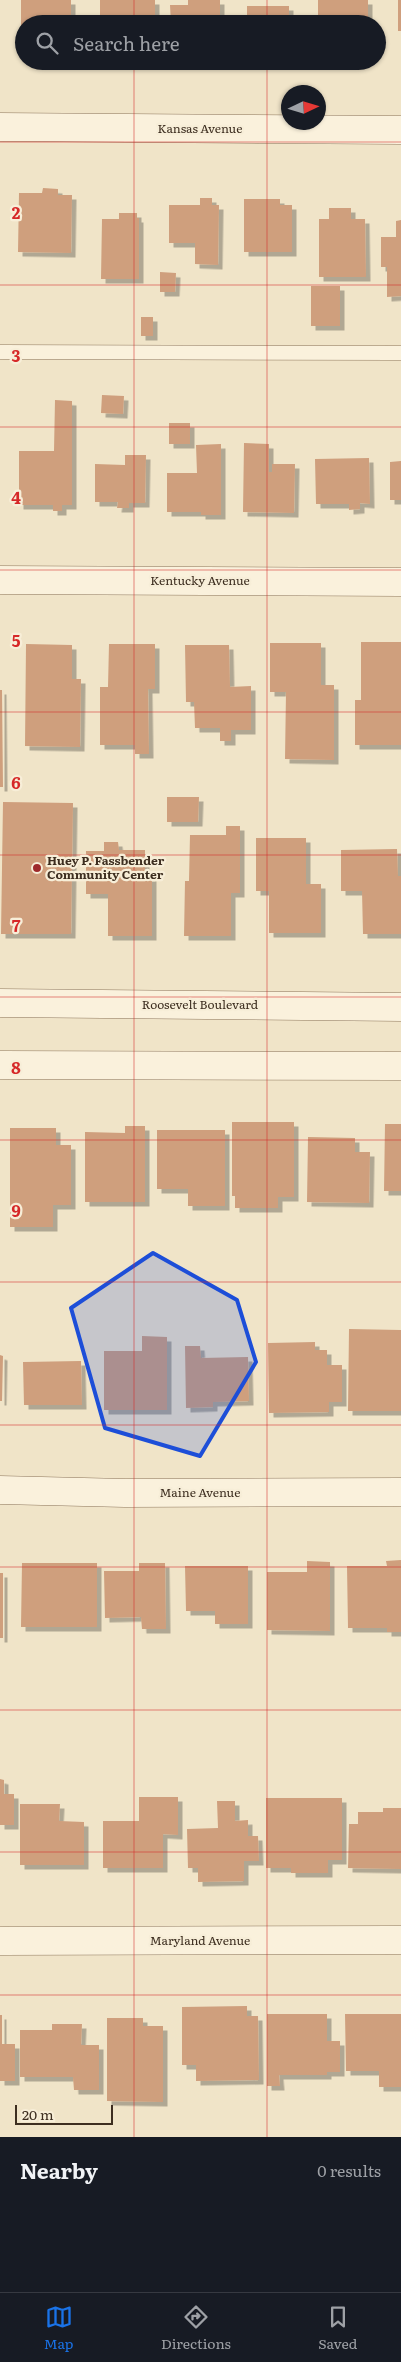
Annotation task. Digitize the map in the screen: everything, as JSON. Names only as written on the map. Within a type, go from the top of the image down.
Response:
[{"type":"street","name":"Kansas Avenue","points":[[0,127],[401,130]]},
{"type":"street","name":"Kentucky Avenue","points":[[0,580],[401,582]]},
{"type":"street","name":"Roosevelt Boulevard","points":[[0,1003],[401,1007]]},
{"type":"street","points":[[0,1065],[401,1066]]},
{"type":"street","name":"Maine Avenue","points":[[0,1490],[125,1493],[401,1492]]},
{"type":"street","name":"Maryland Avenue","points":[[0,1941],[401,1940]]},
{"type":"lane","points":[[0,352],[401,353]]},
{"type":"highlighted area","points":[[153,1253],[237,1300],[256,1362],[200,1456],[105,1428],[71,1308]]},
{"type":"building","points":[[21,0],[71,0],[71,15],[21,15]]},
{"type":"building","points":[[100,0],[155,0],[155,15],[100,15]]},
{"type":"building","points":[[188,0],[220,0],[220,15],[171,15],[170,5],[188,5]]},
{"type":"building","points":[[318,0],[368,0],[368,15],[318,15]]},
{"type":"building","points":[[398,0],[401,0],[401,31],[398,31]]},
{"type":"building","points":[[247,6],[289,6],[289,15],[247,15]]},
{"type":"building","points":[[43,188],[58,189],[58,195],[72,195],[71,253],[18,252],[19,193],[42,193]]},
{"type":"building","points":[[200,198],[212,198],[212,205],[219,205],[218,265],[195,264],[195,243],[169,243],[169,205],[200,205]]},
{"type":"building","points":[[244,199],[280,199],[280,205],[292,205],[292,252],[244,252]]},
{"type":"building","points":[[329,208],[351,208],[351,219],[365,219],[366,277],[319,277],[319,219],[329,219]]},
{"type":"building","points":[[119,213],[137,213],[137,218],[139,218],[139,279],[101,279],[102,219],[119,219]]},
{"type":"building","points":[[401,220],[401,296],[387,297],[387,267],[381,267],[381,237],[396,237],[396,221]]},
{"type":"building","points":[[160,272],[176,273],[175,292],[160,292]]},
{"type":"building","points":[[311,286],[340,286],[340,326],[311,326]]},
{"type":"building","points":[[141,317],[153,317],[153,336],[141,336]]},
{"type":"building","points":[[102,395],[124,396],[123,414],[101,413]]},
{"type":"building","points":[[55,400],[72,401],[72,505],[62,505],[62,511],[53,511],[53,505],[19,505],[19,451],[54,451]]},
{"type":"building","points":[[169,423],[190,423],[190,444],[169,444]]},
{"type":"building","points":[[244,443],[269,444],[269,472],[272,472],[272,464],[295,464],[294,513],[243,512]]},
{"type":"building","points":[[221,444],[221,515],[201,515],[201,512],[167,512],[167,473],[197,473],[196,445]]},
{"type":"building","points":[[125,455],[146,455],[145,503],[129,503],[129,508],[117,508],[118,502],[95,502],[95,464],[125,465]]},
{"type":"building","points":[[369,458],[370,504],[360,503],[360,509],[349,510],[349,504],[316,504],[315,459]]},
{"type":"building","points":[[401,461],[401,500],[390,500],[390,462]]},
{"type":"building","points":[[361,642],[401,642],[401,745],[355,745],[355,700],[361,700]]},
{"type":"building","points":[[270,643],[321,643],[321,685],[334,685],[334,760],[285,759],[286,692],[270,692]]},
{"type":"building","points":[[26,644],[72,645],[72,679],[81,679],[80,747],[25,746]]},
{"type":"building","points":[[109,644],[155,644],[155,689],[148,689],[149,754],[135,754],[135,745],[100,745],[100,687],[108,687]]},
{"type":"building","points":[[185,645],[229,645],[230,687],[251,686],[251,730],[231,730],[231,741],[220,741],[220,728],[195,728],[194,702],[186,702]]},
{"type":"building","points":[[0,690],[2,690],[3,787],[0,787]]},
{"type":"building","points":[[167,797],[199,797],[198,822],[167,822]]},
{"type":"building","name":"Huey P. Fassbender Community Center","points":[[3,802],[73,803],[71,934],[1,934]]},
{"type":"building","points":[[226,826],[240,826],[240,893],[231,893],[231,936],[184,936],[185,881],[189,881],[190,835],[226,835]]},
{"type":"building","points":[[256,838],[306,838],[306,884],[321,884],[321,933],[269,933],[269,891],[256,891]]},
{"type":"building","points":[[104,842],[118,842],[119,850],[145,850],[145,877],[152,877],[152,936],[108,936],[108,894],[86,894],[86,851],[104,851]]},
{"type":"building","points":[[397,849],[398,876],[401,876],[401,934],[363,934],[362,891],[341,891],[341,850]]},
{"type":"building","points":[[232,1122],[294,1122],[294,1197],[278,1197],[278,1208],[235,1208],[235,1196],[232,1196]]},
{"type":"building","points":[[385,1124],[401,1124],[401,1191],[384,1191]]},
{"type":"building","points":[[125,1126],[145,1126],[145,1202],[85,1202],[85,1132],[125,1133]]},
{"type":"building","points":[[10,1128],[56,1128],[56,1145],[71,1145],[71,1205],[53,1205],[53,1227],[10,1227]]},
{"type":"building","points":[[157,1130],[225,1130],[225,1206],[188,1206],[188,1189],[157,1189]]},
{"type":"building","points":[[308,1137],[355,1138],[355,1152],[370,1152],[369,1203],[307,1202]]},
{"type":"building","points":[[349,1329],[401,1330],[401,1411],[348,1411]]},
{"type":"building","points":[[142,1336],[167,1337],[167,1410],[104,1410],[104,1351],[142,1351]]},
{"type":"building","points":[[315,1342],[315,1350],[327,1350],[327,1365],[342,1365],[342,1402],[329,1402],[329,1412],[269,1413],[268,1343]]},
{"type":"building","points":[[185,1346],[200,1346],[201,1358],[248,1357],[249,1401],[213,1402],[213,1407],[186,1408]]},
{"type":"building","points":[[0,1355],[3,1356],[2,1401],[0,1401]]},
{"type":"building","points":[[81,1361],[82,1405],[24,1405],[23,1362]]},
{"type":"building","points":[[401,1560],[401,1632],[387,1632],[387,1628],[348,1628],[347,1566],[387,1566],[386,1561]]},
{"type":"building","points":[[307,1561],[330,1562],[330,1631],[267,1630],[267,1572],[307,1572]]},
{"type":"building","points":[[22,1563],[97,1563],[97,1627],[21,1627]]},
{"type":"building","points":[[139,1563],[165,1563],[166,1629],[142,1629],[141,1617],[105,1618],[104,1571],[139,1571]]},
{"type":"building","points":[[185,1566],[248,1566],[248,1624],[215,1624],[215,1611],[186,1611]]},
{"type":"building","points":[[0,1573],[3,1573],[3,1638],[0,1638]]},
{"type":"building","points":[[0,1779],[4,1780],[4,1794],[14,1794],[14,1825],[0,1825]]},
{"type":"building","points":[[139,1797],[178,1797],[178,1835],[163,1834],[163,1868],[103,1868],[103,1821],[139,1821]]},
{"type":"building","points":[[266,1798],[342,1798],[342,1860],[328,1860],[328,1873],[291,1873],[291,1868],[266,1868]]},
{"type":"building","points":[[217,1801],[235,1801],[235,1821],[248,1820],[248,1836],[258,1836],[259,1861],[244,1861],[244,1881],[198,1882],[198,1868],[188,1868],[187,1829],[218,1828]]},
{"type":"building","points":[[20,1804],[60,1804],[59,1821],[84,1822],[84,1865],[20,1865]]},
{"type":"building","points":[[383,1808],[401,1808],[401,1869],[348,1868],[349,1824],[358,1824],[358,1812],[383,1812]]},
{"type":"building","points":[[247,2006],[247,2016],[258,2016],[259,2080],[196,2081],[196,2065],[182,2065],[182,2007]]},
{"type":"building","points":[[267,2014],[327,2014],[327,2041],[340,2041],[340,2072],[327,2072],[327,2075],[279,2075],[280,2086],[267,2086]]},
{"type":"building","points":[[345,2014],[401,2014],[401,2087],[379,2087],[379,2071],[346,2071]]},
{"type":"building","points":[[0,2015],[2,2015],[2,2044],[15,2044],[15,2081],[0,2081]]},
{"type":"building","points":[[107,2018],[143,2018],[143,2026],[163,2026],[163,2102],[107,2101]]},
{"type":"building","points":[[52,2024],[82,2024],[81,2045],[99,2045],[99,2090],[74,2090],[73,2077],[20,2077],[20,2030],[52,2030]]},
{"type":"place","name":"Huey P. Fassbender Community Center","points":[[37,868]]}]
